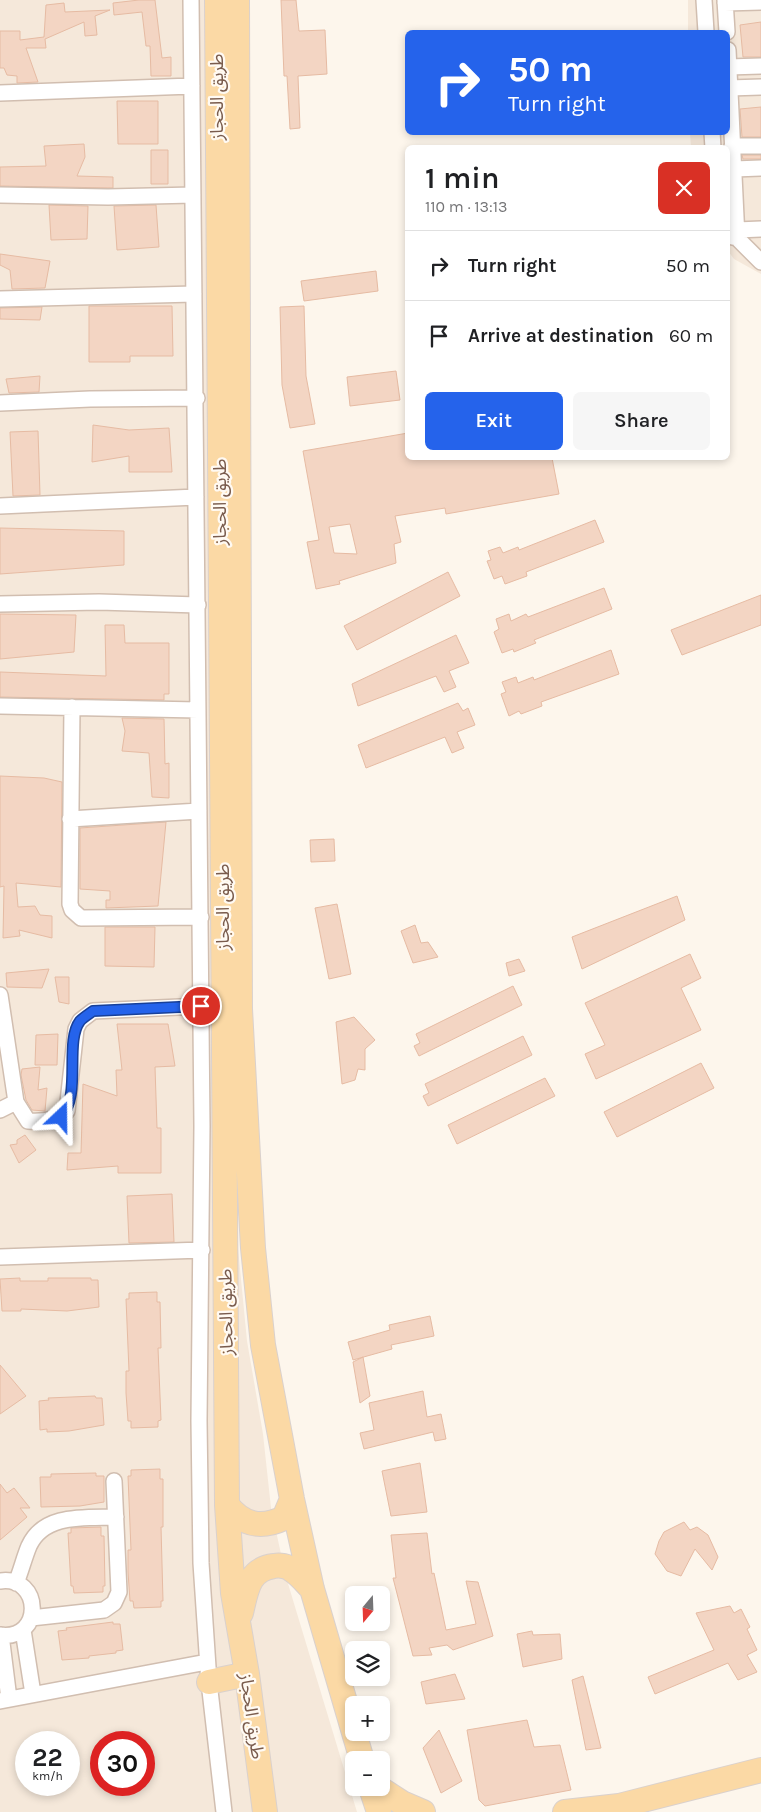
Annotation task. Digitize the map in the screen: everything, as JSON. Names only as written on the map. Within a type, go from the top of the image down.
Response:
[{"type":"main road","name":"طريق الحجاز","points":[[217,0],[227,1506],[238,1626],[247,1674],[265,1812]]},
{"type":"main road","name":"طريق الحجاز","points":[[237,0],[240,1009],[252,1248],[263,1345],[292,1499],[312,1589],[359,1751]]},
{"type":"main road","points":[[227,1506],[241,1519],[259,1525],[272,1524],[284,1518],[292,1499]]},
{"type":"main road","points":[[238,1626],[248,1582],[256,1573],[266,1567],[279,1565],[291,1568],[312,1589]]},
{"type":"main road","points":[[208,1672],[247,1674]]},
{"type":"main road","points":[[565,1812],[619,1806],[761,1770]]},
{"type":"main road","points":[[390,1795],[402,1803],[423,1812]]},
{"type":"main road","points":[[374,1796],[379,1812]]},
{"type":"street","points":[[191,0],[197,398],[196,498],[201,1006],[202,1250],[199,1421],[201,1563],[208,1672],[224,1812]]},
{"type":"street","points":[[704,0],[706,30]]},
{"type":"street","points":[[727,30],[725,2],[761,2]]},
{"type":"street","points":[[730,67],[761,66]]},
{"type":"street","points":[[0,93],[192,86]]},
{"type":"street","points":[[730,88],[761,87]]},
{"type":"street","points":[[730,107],[734,169],[734,235],[761,262]]},
{"type":"street","points":[[732,146],[761,146]]},
{"type":"street","points":[[734,169],[761,168]]},
{"type":"street","points":[[0,195],[108,197],[193,195]]},
{"type":"street","points":[[734,235],[761,230]]},
{"type":"street","points":[[0,298],[194,294]]},
{"type":"street","points":[[0,404],[90,399],[197,398]]},
{"type":"street","points":[[0,506],[196,498]]},
{"type":"street","points":[[0,604],[99,602],[198,605]]},
{"type":"street","points":[[0,706],[198,710]]},
{"type":"street","points":[[72,707],[70,904],[74,914],[80,918],[200,917]]},
{"type":"street","points":[[70,819],[199,811]]},
{"type":"street","points":[[0,995],[16,1102],[28,1121],[40,1122],[61,1117],[67,1111],[70,1098],[76,1029],[80,1021],[93,1011],[201,1006]]},
{"type":"street","points":[[0,1110],[16,1102]]},
{"type":"street","points":[[0,1257],[202,1250]]},
{"type":"street","points":[[201,1325],[226,1323]]},
{"type":"street","points":[[114,1481],[119,1592],[114,1603],[110,1608],[27,1624],[10,1635],[0,1635],[5,1700],[33,1694],[208,1672]]},
{"type":"street","points":[[16,1583],[29,1546],[40,1531],[48,1525],[65,1519],[116,1517]]},
{"type":"street","points":[[0,1581],[16,1583],[22,1586],[33,1604],[27,1624],[33,1694]]},
{"type":"shaded area","points":[[0,0],[233,0],[234,1207],[247,1341],[263,1434],[271,1508],[286,1577],[345,1772],[345,1796],[352,1796],[357,1812],[0,1812]]},
{"type":"shaded area","points":[[688,0],[761,0],[761,274],[734,259],[730,254],[730,145],[691,145],[690,135],[730,135],[730,30],[688,30]]},
{"type":"building","points":[[155,0],[162,58],[171,57],[171,76],[151,76],[150,46],[146,46],[142,12],[114,15],[113,3]]},
{"type":"building","points":[[281,0],[296,0],[299,31],[325,30],[327,74],[298,76],[300,128],[290,129],[287,76],[284,76]]},
{"type":"building","points":[[64,3],[65,12],[110,10],[95,16],[97,35],[85,36],[84,22],[45,39],[46,48],[26,48],[38,82],[17,83],[17,76],[7,75],[4,68],[0,68],[0,31],[20,31],[20,40],[44,37],[46,5]]},
{"type":"building","points":[[761,22],[761,57],[743,57],[740,25]]},
{"type":"building","points":[[117,101],[158,101],[158,144],[118,144]]},
{"type":"building","points":[[761,107],[761,137],[742,137],[740,109]]},
{"type":"building","points":[[84,144],[85,157],[77,176],[113,177],[113,188],[0,186],[0,167],[46,166],[44,146]]},
{"type":"building","points":[[151,150],[168,150],[168,184],[151,184]]},
{"type":"building","points":[[742,155],[761,155],[761,159],[743,159]]},
{"type":"building","points":[[49,205],[88,206],[87,239],[51,240]]},
{"type":"building","points":[[156,205],[159,247],[117,250],[114,206]]},
{"type":"building","points":[[0,254],[50,261],[45,288],[12,289],[10,270],[0,265]]},
{"type":"building","points":[[376,271],[378,291],[304,301],[301,281]]},
{"type":"building","points":[[89,306],[172,306],[173,356],[130,356],[130,362],[89,362]]},
{"type":"building","points":[[304,306],[306,376],[315,424],[290,428],[282,385],[280,307]]},
{"type":"building","points":[[42,307],[40,320],[0,319],[0,308]]},
{"type":"building","points":[[396,371],[400,400],[350,406],[347,377]]},
{"type":"building","points":[[40,376],[39,392],[9,393],[6,379]]},
{"type":"building","points":[[93,425],[129,430],[169,428],[172,472],[129,472],[129,456],[92,462]]},
{"type":"building","points":[[38,431],[40,495],[13,496],[10,432]]},
{"type":"building","points":[[405,434],[405,460],[552,460],[559,494],[446,514],[445,508],[395,516],[401,542],[394,544],[396,563],[339,581],[340,584],[316,589],[307,542],[319,540],[303,451]],"holes":[[[350,524],[357,554],[334,553],[329,527]]]},
{"type":"building","points":[[595,520],[604,542],[526,572],[527,576],[505,584],[502,576],[494,579],[487,561],[491,560],[488,551],[500,547],[503,553],[518,547],[519,550]]},
{"type":"building","points":[[0,528],[124,531],[124,565],[0,574]]},
{"type":"building","points":[[448,572],[460,596],[357,650],[344,626]]},
{"type":"building","points":[[604,588],[612,609],[534,640],[536,643],[514,652],[513,649],[502,653],[494,632],[499,629],[496,619],[509,614],[511,621],[526,614],[528,617]]},
{"type":"building","points":[[761,595],[761,625],[682,655],[671,630]]},
{"type":"building","points":[[0,614],[76,615],[74,652],[0,659]]},
{"type":"building","points":[[105,625],[124,625],[125,643],[169,643],[169,694],[164,694],[164,700],[0,697],[0,672],[106,676]]},
{"type":"building","points":[[456,635],[469,663],[449,671],[456,687],[444,692],[436,676],[358,706],[352,684]]},
{"type":"building","points":[[611,650],[619,674],[541,702],[542,706],[521,714],[519,711],[509,716],[501,694],[506,692],[502,682],[516,677],[518,683],[533,677],[534,680]]},
{"type":"building","points":[[458,703],[463,711],[468,708],[475,725],[457,732],[464,748],[452,753],[445,737],[366,768],[358,745]]},
{"type":"building","points":[[122,718],[164,719],[165,764],[169,763],[169,798],[152,797],[149,753],[122,751],[125,731]]},
{"type":"building","points":[[0,776],[44,778],[62,782],[61,887],[16,883],[18,907],[35,906],[40,915],[52,916],[52,938],[19,930],[20,936],[3,938],[4,886],[0,887]]},
{"type":"building","points":[[166,822],[158,906],[106,908],[106,900],[110,900],[110,891],[80,889],[80,828]]},
{"type":"building","points":[[334,839],[335,861],[311,862],[310,840]]},
{"type":"building","points":[[677,896],[685,920],[582,969],[572,937]]},
{"type":"building","points":[[337,904],[351,974],[329,979],[315,908]]},
{"type":"building","points":[[415,925],[421,943],[428,942],[438,957],[413,963],[401,931]]},
{"type":"building","points":[[105,927],[155,927],[154,967],[105,966]]},
{"type":"building","points":[[690,954],[701,978],[681,988],[701,1030],[596,1079],[585,1054],[605,1045],[585,1003]]},
{"type":"building","points":[[519,959],[525,971],[509,976],[506,963]]},
{"type":"building","points":[[49,969],[42,988],[7,987],[6,973]]},
{"type":"building","points":[[55,977],[69,977],[69,1004],[59,1002]]},
{"type":"building","points":[[513,986],[522,1005],[419,1056],[414,1046],[420,1043],[416,1034]]},
{"type":"building","points":[[354,1017],[375,1040],[365,1049],[365,1070],[358,1069],[355,1080],[342,1084],[336,1022]]},
{"type":"building","points":[[117,1024],[168,1024],[175,1066],[155,1067],[157,1128],[161,1128],[161,1173],[118,1173],[118,1166],[67,1170],[68,1153],[81,1153],[83,1084],[117,1096],[116,1070],[122,1070]]},
{"type":"building","points":[[58,1034],[57,1065],[35,1065],[36,1035]]},
{"type":"building","points":[[523,1036],[532,1055],[428,1106],[423,1096],[429,1093],[425,1084]]},
{"type":"building","points":[[701,1063],[714,1088],[617,1137],[604,1112]]},
{"type":"building","points":[[40,1067],[38,1090],[47,1088],[45,1111],[32,1110],[26,1100],[21,1075],[22,1069]]},
{"type":"building","points":[[545,1078],[555,1096],[457,1144],[448,1125]]},
{"type":"building","points":[[25,1135],[36,1150],[19,1163],[10,1145],[17,1144],[17,1140]]},
{"type":"building","points":[[172,1194],[174,1242],[129,1243],[127,1196]]},
{"type":"building","points":[[20,1278],[20,1281],[48,1281],[48,1278],[91,1278],[91,1280],[98,1280],[99,1307],[67,1311],[21,1309],[21,1311],[2,1311],[0,1279]]},
{"type":"building","points":[[157,1292],[157,1302],[160,1302],[161,1348],[158,1348],[161,1420],[158,1421],[158,1427],[131,1428],[131,1421],[128,1421],[126,1393],[126,1371],[129,1371],[126,1299],[129,1299],[129,1293]]},
{"type":"building","points":[[430,1316],[434,1336],[391,1345],[392,1349],[353,1360],[348,1342],[390,1330],[389,1325]]},
{"type":"building","points":[[363,1357],[370,1396],[360,1403],[353,1362]]},
{"type":"building","points":[[0,1365],[26,1396],[0,1414]]},
{"type":"building","points":[[423,1391],[427,1417],[441,1414],[446,1439],[435,1441],[433,1432],[364,1449],[360,1433],[374,1430],[369,1403]]},
{"type":"building","points":[[95,1396],[96,1398],[102,1398],[104,1425],[69,1431],[47,1432],[47,1429],[40,1430],[39,1401],[49,1400],[48,1398]]},
{"type":"building","points":[[420,1463],[427,1512],[391,1516],[382,1471]]},
{"type":"building","points":[[160,1469],[160,1479],[163,1479],[163,1527],[161,1527],[163,1601],[161,1601],[161,1607],[134,1608],[133,1601],[130,1601],[128,1572],[128,1550],[131,1550],[128,1476],[131,1476],[131,1470]]},
{"type":"building","points":[[96,1473],[96,1476],[104,1476],[104,1502],[80,1506],[41,1507],[40,1477],[51,1477],[51,1474]]},
{"type":"building","points":[[0,1484],[7,1493],[14,1488],[30,1508],[20,1508],[27,1517],[0,1540]]},
{"type":"building","points":[[684,1522],[690,1530],[697,1527],[708,1535],[718,1557],[712,1570],[695,1549],[681,1576],[667,1571],[655,1554],[664,1532]]},
{"type":"building","points":[[101,1527],[101,1536],[104,1536],[105,1586],[103,1586],[103,1592],[74,1593],[73,1586],[71,1586],[68,1533],[71,1533],[71,1528]]},
{"type":"building","points":[[427,1533],[432,1574],[434,1573],[446,1630],[476,1624],[466,1581],[478,1582],[493,1636],[453,1650],[447,1645],[429,1648],[432,1655],[413,1656],[393,1578],[396,1578],[391,1535]]},
{"type":"building","points":[[730,1606],[734,1613],[741,1609],[750,1627],[747,1629],[757,1650],[747,1655],[757,1672],[738,1680],[728,1663],[655,1694],[648,1677],[714,1650],[696,1613]]},
{"type":"building","points":[[113,1622],[113,1624],[120,1624],[123,1650],[116,1651],[116,1653],[89,1656],[89,1658],[62,1660],[58,1631],[67,1630],[66,1628]]},
{"type":"building","points":[[532,1631],[533,1635],[560,1634],[562,1659],[523,1667],[517,1634]]},
{"type":"building","points":[[455,1674],[465,1699],[426,1704],[421,1682]]},
{"type":"building","points":[[583,1676],[601,1748],[586,1750],[572,1680]]},
{"type":"building","points":[[527,1720],[534,1747],[560,1745],[571,1790],[485,1806],[479,1800],[467,1730]]},
{"type":"building","points":[[439,1730],[462,1781],[441,1793],[423,1748]]},
{"type":"route","points":[[61,1117],[67,1111],[70,1098],[76,1029],[85,1016],[93,1011],[201,1006]]}]
